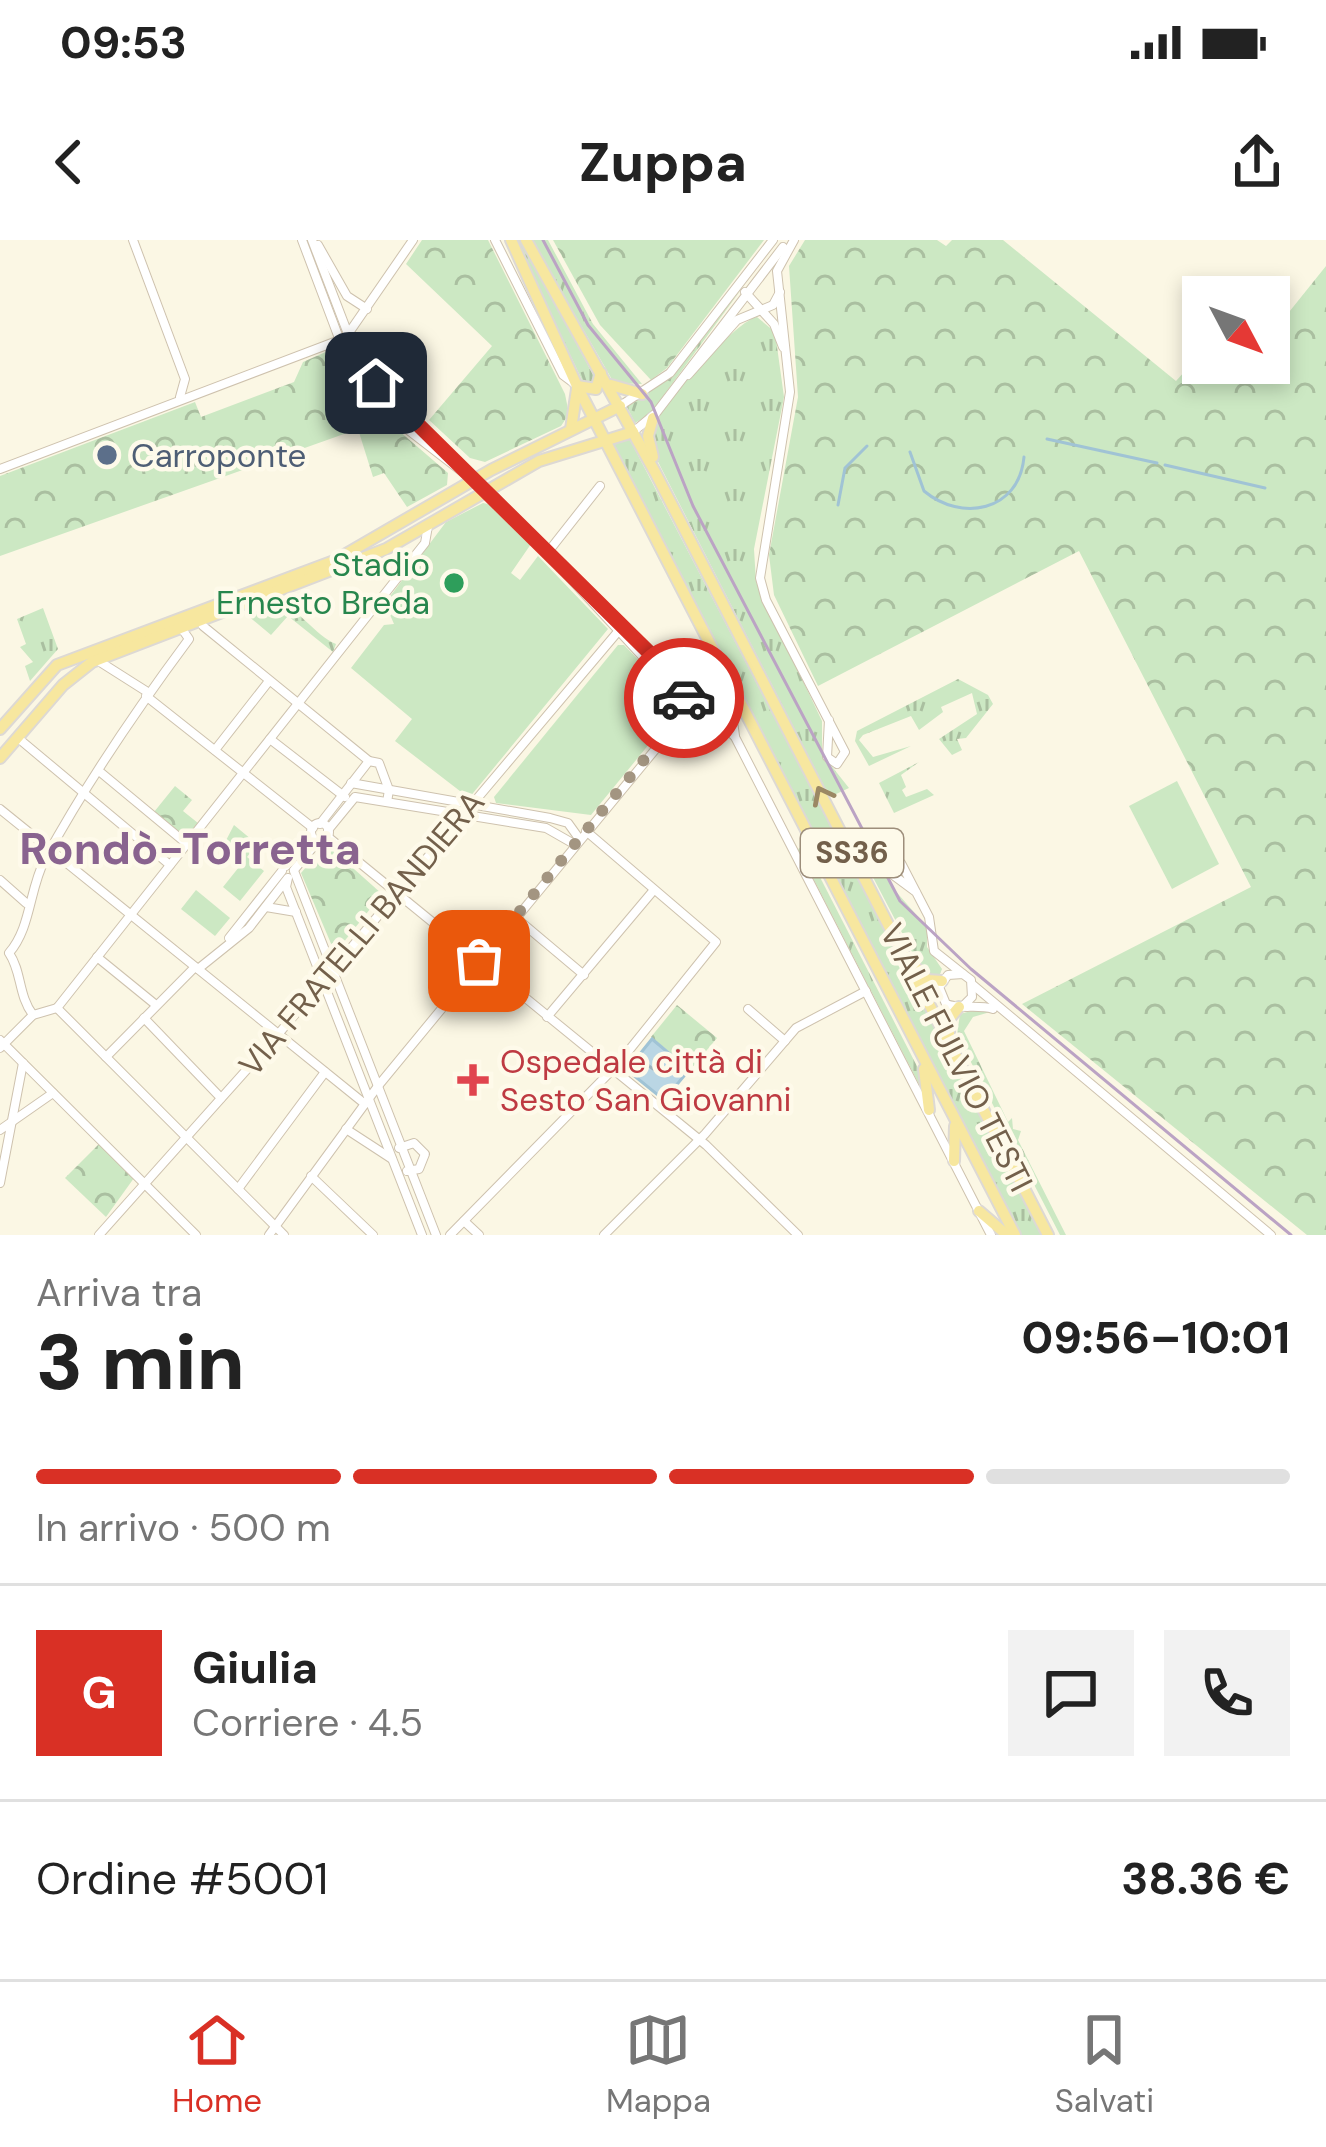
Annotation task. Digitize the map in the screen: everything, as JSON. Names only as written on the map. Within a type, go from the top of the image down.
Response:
[{"type":"main road","name":"VIALE FULVIO TESTI","points":[[512,240],[606,443],[1011,1235]]},
{"type":"main road","name":"VIALE FULVIO TESTI","points":[[526,240],[655,472],[1048,1235]]},
{"type":"main road","points":[[569,431],[578,386],[596,388],[605,379],[642,394]]},
{"type":"main road","points":[[0,729],[57,665],[334,561],[474,479],[620,406]]},
{"type":"main road","points":[[652,418],[648,436],[655,472]]},
{"type":"main road","points":[[3,752],[74,674],[95,660],[386,549],[486,489],[562,454],[633,432]]},
{"type":"main road","points":[[562,454],[587,452],[606,459],[640,524],[653,533]]},
{"type":"main road","points":[[885,916],[922,975],[943,979]]},
{"type":"main road","points":[[950,1044],[949,1019],[961,1007]]},
{"type":"main road","points":[[916,1043],[928,1110]]},
{"type":"main road","points":[[948,1106],[957,1136],[954,1161]]},
{"type":"main road","points":[[979,1211],[1011,1235]]},
{"type":"street","points":[[134,240],[185,379],[179,398]]},
{"type":"street","points":[[302,240],[341,340],[394,404],[679,682],[684,694],[680,716]]},
{"type":"street","points":[[313,240],[341,340]]},
{"type":"street","points":[[313,240],[347,296],[367,309]]},
{"type":"street","points":[[0,469],[341,340],[412,240]]},
{"type":"street","name":"VIALE FULVIO TESTI","points":[[495,240],[563,375],[578,386]]},
{"type":"street","points":[[620,406],[670,373],[773,240]]},
{"type":"street","points":[[633,432],[652,418],[791,240]]},
{"type":"street","points":[[791,240],[779,263],[788,414],[762,541],[760,578],[766,600],[829,720],[846,755],[837,764],[827,757],[829,720]]},
{"type":"street","points":[[745,276],[764,272]]},
{"type":"street","points":[[764,272],[779,287]]},
{"type":"street","points":[[745,276],[746,296],[779,332],[787,360]]},
{"type":"street","points":[[682,378],[694,371],[737,320],[773,305],[779,287]]},
{"type":"street","points":[[185,379],[204,390]]},
{"type":"street","points":[[548,552],[600,486]]},
{"type":"street","points":[[409,515],[415,530],[414,557]]},
{"type":"street","points":[[196,1235],[1,1044],[33,1015],[57,1008],[414,557],[435,519]]},
{"type":"street","points":[[203,626],[374,762],[389,790],[387,802]]},
{"type":"street","name":"VIA FRATELLI BANDIERA","points":[[99,1235],[278,1034],[621,628]]},
{"type":"street","points":[[33,1015],[22,1000],[17,966],[4,955],[22,936],[27,903],[49,852],[189,639],[183,629]]},
{"type":"street","points":[[122,672],[121,663],[146,641]]},
{"type":"street","points":[[95,660],[122,672],[699,1139],[798,1235]]},
{"type":"street","points":[[728,678],[735,737]]},
{"type":"street","points":[[215,750],[269,681]]},
{"type":"street","points":[[684,694],[735,737]]},
{"type":"street","points":[[272,1231],[378,1086],[696,700]]},
{"type":"street","name":"VIALE FULVIO TESTI","points":[[735,737],[992,1235]]},
{"type":"street","points":[[18,738],[170,865]]},
{"type":"street","points":[[270,739],[353,800],[568,823],[580,838]]},
{"type":"street","points":[[106,1057],[228,940],[289,872],[351,783],[374,762]]},
{"type":"street","points":[[100,771],[187,844]]},
{"type":"street","points":[[225,796],[256,783]]},
{"type":"street","points":[[351,783],[492,807],[548,823],[580,838],[716,942],[612,1070],[450,1235]]},
{"type":"street","points":[[485,786],[492,807]]},
{"type":"street","points":[[320,832],[353,800]]},
{"type":"street","points":[[0,809],[336,1081],[367,1101]]},
{"type":"street","points":[[228,940],[249,928],[289,872]]},
{"type":"street","points":[[289,872],[296,912],[422,1235]]},
{"type":"street","points":[[289,872],[436,1235]]},
{"type":"street","points":[[0,880],[27,903]]},
{"type":"street","points":[[914,888],[930,923],[930,944],[943,960],[1271,1235]]},
{"type":"street","points":[[547,1017],[652,891]]},
{"type":"street","points":[[266,907],[296,912]]},
{"type":"street","points":[[515,916],[584,975]]},
{"type":"street","points":[[97,957],[156,1005]]},
{"type":"street","points":[[327,957],[343,958]]},
{"type":"street","points":[[943,960],[942,1000],[1000,1012]]},
{"type":"street","points":[[943,979],[963,974]]},
{"type":"street","points":[[961,1007],[972,997],[973,985]]},
{"type":"street","points":[[604,1235],[699,1139],[786,1039],[866,991]]},
{"type":"street","points":[[57,1008],[238,1189],[272,1231],[284,1235]]},
{"type":"street","points":[[748,1009],[786,1039]]},
{"type":"street","points":[[144,1018],[221,1098]]},
{"type":"street","points":[[336,1081],[354,1059]]},
{"type":"street","points":[[0,1183],[23,1064]]},
{"type":"street","points":[[238,1189],[325,1072]]},
{"type":"street","points":[[0,1130],[52,1093]]},
{"type":"street","points":[[346,1129],[411,1172],[419,1169],[425,1154],[418,1144],[400,1146]]},
{"type":"street","points":[[393,1162],[400,1146]]},
{"type":"street","points":[[311,1176],[374,1235]]},
{"type":"street","points":[[464,1221],[478,1235]]},
{"type":"green space","points":[[422,240],[488,240],[565,394],[569,414],[561,426],[485,462],[470,458],[429,420],[492,346],[406,264]]},
{"type":"green space","points":[[516,240],[521,240],[597,382],[585,385],[582,380]]},
{"type":"green space","points":[[532,240],[548,240],[593,324],[642,384],[614,383]]},
{"type":"green space","points":[[553,240],[764,240],[667,368],[651,380],[600,325]]},
{"type":"green space","points":[[805,240],[937,240],[946,246],[952,240],[1003,240],[1176,381],[1182,374],[1182,384],[1290,384],[1290,311],[1326,266],[1326,1235],[1307,1235],[1022,1004],[1251,887],[1079,551],[818,686],[774,595],[769,555],[798,397],[789,266]]},
{"type":"green space","points":[[743,287],[650,414],[635,423],[627,407],[672,376]]},
{"type":"green space","points":[[757,317],[775,332],[784,397],[754,549],[756,582],[822,721],[822,754],[849,788],[834,795],[824,787],[651,448],[655,419],[673,395],[719,345]]},
{"type":"green space","points":[[328,351],[391,424],[448,473],[447,485],[407,507],[384,473],[373,477],[358,429],[0,556],[0,476],[195,402],[201,417],[294,382],[303,362]]},
{"type":"green space","points":[[629,438],[1044,1235],[1020,1235],[613,445]]},
{"type":"green space","points":[[483,503],[493,505],[531,544],[511,573],[520,580],[538,556],[608,629],[469,798],[395,741],[412,719],[351,668],[384,625],[394,624],[385,603],[446,522]]},
{"type":"green space","points":[[276,603],[336,644],[333,652],[288,616],[271,635],[247,615]]},
{"type":"green space","points":[[43,608],[58,649],[30,681],[25,666],[33,662],[20,647],[26,644],[17,619]]},
{"type":"green space","points":[[618,645],[624,645],[676,699],[677,710],[591,815],[496,803],[494,797]]},
{"type":"green space","points":[[958,679],[988,695],[993,704],[966,738],[957,739],[962,750],[952,755],[939,739],[977,714],[972,693],[941,707],[943,712],[919,730],[911,716],[863,735],[859,740],[873,757],[911,746],[869,766],[855,741],[857,731]]},
{"type":"green space","points":[[919,762],[901,775],[906,787],[902,790],[906,797],[927,789],[934,795],[894,813],[879,783]]},
{"type":"green space","points":[[1177,781],[1219,864],[1172,889],[1129,806]]},
{"type":"green space","points":[[175,786],[192,800],[183,811],[198,823],[185,838],[154,812]]},
{"type":"green space","points":[[234,825],[257,844],[247,857],[264,871],[240,901],[223,887],[239,867],[220,852]]},
{"type":"green space","points":[[853,839],[857,844],[866,839],[892,887],[927,927],[927,947],[942,969],[938,979],[923,973]]},
{"type":"green space","points":[[326,844],[382,894],[335,953],[301,873]]},
{"type":"green space","points":[[804,846],[921,1074],[922,1090],[798,849]]},
{"type":"green space","points":[[196,890],[230,918],[215,936],[181,909]]},
{"type":"green space","points":[[677,1005],[717,1038],[691,1069],[651,1037]]},
{"type":"green space","points":[[982,1008],[990,1012],[973,1017],[964,1031],[1008,1122],[1012,1118],[1013,1129],[1021,1131],[1018,1140],[1066,1235],[1060,1235],[957,1035],[960,1014]]},
{"type":"green space","points":[[99,1144],[134,1178],[106,1217],[65,1178]]},
{"type":"water","points":[[652,1039],[689,1070],[664,1100],[627,1070]]},
{"type":"waterway","points":[[1047,439],[1157,463]]},
{"type":"waterway","points":[[838,505],[845,468],[867,446]]},
{"type":"waterway","points":[[910,452],[924,491],[939,501],[971,508],[1000,500],[1011,490],[1024,457]]},
{"type":"waterway","points":[[1165,465],[1265,488]]},
{"type":"tram line","points":[[543,240],[588,325],[651,402],[693,506],[900,901],[971,969],[1291,1235]]},
{"type":"way so far","points":[[479,961],[680,716],[684,698]]},
{"type":"place","name":"Carroponte","points":[[107,455]]},
{"type":"place","name":"Stadio Ernesto Breda","points":[[454,583]]},
{"type":"place","name":"Ospedale città di Sesto San Giovanni","points":[[473,1080]]},
{"type":"district","name":"Rondò-Torretta","points":[[190,848]]},
{"type":"route","points":[[376,383],[679,682],[684,698]]}]
